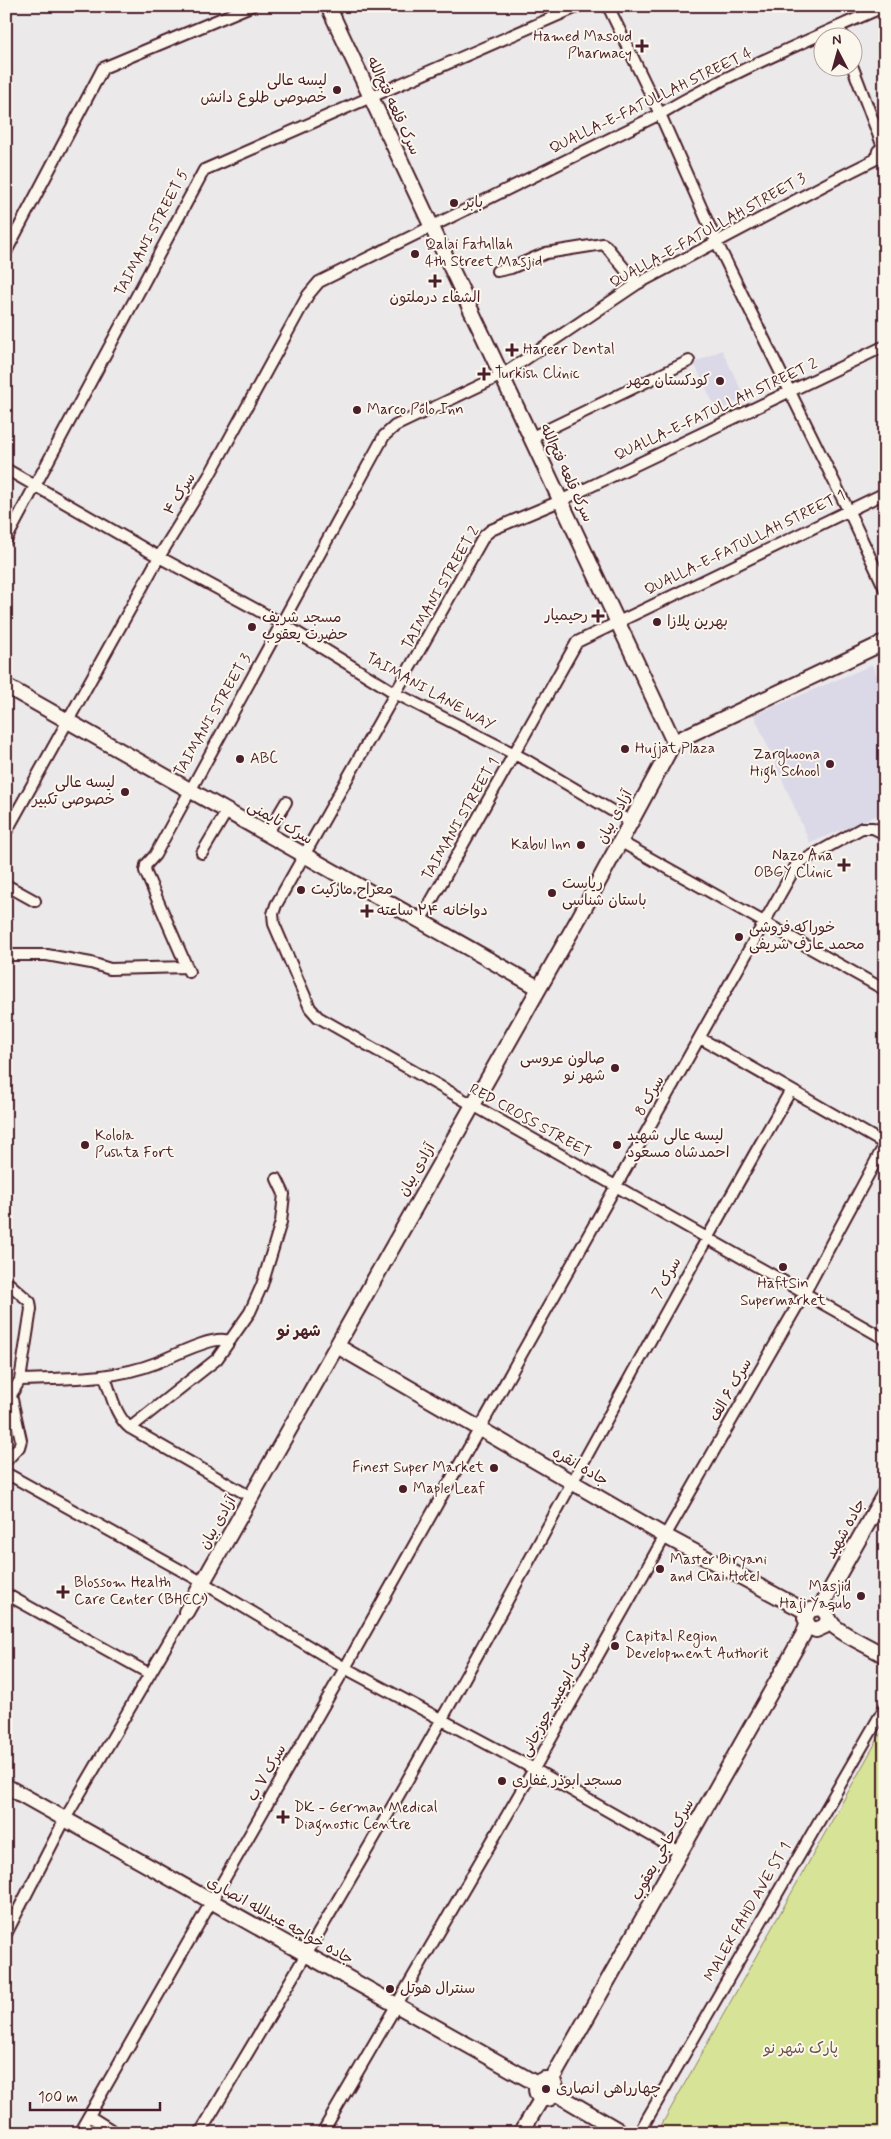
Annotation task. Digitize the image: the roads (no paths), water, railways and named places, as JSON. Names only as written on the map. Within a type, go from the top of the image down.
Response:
[{"type":"main road","name":"سرک قلعه فتح‌الله","points":[[328,6],[674,742]]},
{"type":"main road","points":[[674,742],[885,642]]},
{"type":"main road","name":"سرک تایمنی","points":[[6,686],[539,988]]},
{"type":"main road","name":"آزادی بیان","points":[[186,1612],[621,842],[674,742]]},
{"type":"main road","name":"جاده انقره","points":[[337,1346],[813,1620],[835,1627],[885,1656]]},
{"type":"main road","name":"جاده شهید","points":[[813,1620],[885,1493]]},
{"type":"main road","name":"سرک حاجی یعقوب","points":[[521,2133],[813,1620]]},
{"type":"main road","name":"جاده خواجه عبدالله انصاری","points":[[6,1786],[623,2133]]},
{"type":"street","points":[[6,252],[103,68],[251,6]]},
{"type":"street","name":"TAIMANI STREET 5","points":[[6,540],[36,487],[200,175],[215,164],[579,6]]},
{"type":"street","points":[[608,6],[660,114],[716,242],[885,589]]},
{"type":"street","name":"QUALLA-E-FATULLAH STREET 4","points":[[836,28],[885,6]]},
{"type":"street","name":"QUALLA-E-FATULLAH STREET 4","points":[[431,225],[660,114],[682,101],[814,38]]},
{"type":"street","points":[[857,78],[883,147],[878,151],[881,158]]},
{"type":"street","name":"QUALLA-E-FATULLAH STREET 3","points":[[502,375],[637,284],[881,158]]},
{"type":"street","name":"سرک ۴","points":[[6,832],[159,557],[209,476],[312,288],[319,282],[431,225]]},
{"type":"street","points":[[497,271],[511,268],[546,253],[603,244],[637,284]]},
{"type":"street","name":"QUALLA-E-FATULLAH STREET 2","points":[[560,501],[885,346]]},
{"type":"street","points":[[532,438],[690,361]]},
{"type":"street","name":"TAIMANI STREET 3","points":[[6,956],[47,955],[91,963],[110,969],[188,970],[145,868],[155,855],[188,790],[283,624],[384,436],[395,426],[502,375]]},
{"type":"street","name":"TAIMANI LANE WAY","points":[[6,469],[159,557],[283,624],[396,694],[515,755],[631,822]]},
{"type":"street","name":"QUALLA-E-FATULLAH STREET 1","points":[[618,620],[885,493]]},
{"type":"street","name":"TAIMANI STREET 2","points":[[305,856],[484,536],[491,530],[560,501]]},
{"type":"street","name":"TAIMANI STREET 1","points":[[420,921],[515,755],[573,646],[618,620]]},
{"type":"street","points":[[266,834],[286,802]]},
{"type":"street","points":[[202,853],[227,811]]},
{"type":"street","name":"سرک 8","points":[[478,1427],[797,864],[862,828],[873,828],[885,834]]},
{"type":"street","points":[[621,842],[885,990]]},
{"type":"street","name":"RED CROSS STREET","points":[[305,856],[276,905],[274,924],[310,1008],[318,1017],[885,1339]]},
{"type":"street","points":[[6,885],[35,901]]},
{"type":"street","points":[[700,1038],[885,1144]]},
{"type":"street","name":"سرک 7","points":[[573,1482],[706,1237],[791,1090]]},
{"type":"street","name":"سرک ۶ الف","points":[[665,1536],[804,1294],[885,1144]]},
{"type":"street","points":[[130,1428],[217,1359],[250,1312],[262,1285],[281,1222],[284,1194],[278,1179]]},
{"type":"street","points":[[6,1281],[30,1302],[31,1309],[20,1380],[9,1395],[21,1440],[19,1447],[6,1461]]},
{"type":"street","points":[[20,1380],[105,1376],[153,1364],[217,1339],[228,1341]]},
{"type":"street","points":[[105,1376],[119,1414],[124,1423],[130,1428],[251,1497]]},
{"type":"street","name":"سرک ۷ ب","points":[[79,2133],[346,1668],[478,1427]]},
{"type":"street","points":[[6,1473],[202,1582],[346,1668],[534,1769],[680,1852]]},
{"type":"street","points":[[200,2133],[441,1720],[573,1482]]},
{"type":"street","name":"سرک ابوعبید جوزجانی","points":[[322,2133],[534,1769],[665,1536]]},
{"type":"street","points":[[6,1594],[150,1674]]},
{"type":"street","points":[[6,1934],[65,1819],[186,1612]]},
{"type":"street","name":"MALEK FAHD AVE ST 1","points":[[639,2133],[885,1707]]},
{"type":"street","points":[[89,2116],[116,2133]]},
{"type":"place","name":"Hamed Masoud Pharmacy","points":[[642,46]]},
{"type":"place","name":"لیسه عالی خصوصی طلوع دانش","points":[[337,90]]},
{"type":"place","name":"بابر","points":[[454,203]]},
{"type":"place","name":"Qalai Fatullah 4th Street Masjid","points":[[415,254]]},
{"type":"place","name":"الشفاء درملتون","points":[[435,281]]},
{"type":"place","name":"Hareer Dental","points":[[512,350]]},
{"type":"place","name":"Turkish Clinic","points":[[484,374]]},
{"type":"place","name":"کودکستان مهر","points":[[720,381]]},
{"type":"place","name":"Marco Polo Inn","points":[[357,410]]},
{"type":"place","name":"رحیمیار","points":[[598,616]]},
{"type":"place","name":"بهرین پلازا","points":[[657,622]]},
{"type":"place","name":"مسجد شریف حضرت یعقوب","points":[[252,627]]},
{"type":"place","name":"Hujjat Plaza","points":[[625,749]]},
{"type":"place","name":"ABC","points":[[240,759]]},
{"type":"place","name":"Zarghoona High School","points":[[830,764]]},
{"type":"place","name":"لیسه عالی خصوصی تکبیر","points":[[125,792]]},
{"type":"place","name":"Kabul Inn","points":[[581,845]]},
{"type":"place","name":"Nazo Ana OBGY Clinic","points":[[844,865]]},
{"type":"place","name":"معراح مارکیت","points":[[301,890]]},
{"type":"place","name":"ریاست باستان شناسی","points":[[552,893]]},
{"type":"place","name":"دواخانه ۲۴ ساعته","points":[[367,911]]},
{"type":"place","name":"خوراکه فروشی محمد عارف شریفی","points":[[739,937]]},
{"type":"place","name":"صالون عروسی شهر نو","points":[[615,1068]]},
{"type":"place","name":"Kolola Pushta Fort","points":[[85,1145]]},
{"type":"place","name":"لیسه عالی شهید احمدشاه مسعود","points":[[617,1145]]},
{"type":"place","name":"HaftSin Supermarket","points":[[783,1267]]},
{"type":"place","name":"Finest Super Market","points":[[494,1468]]},
{"type":"place","name":"Maple Leaf","points":[[403,1489]]},
{"type":"place","name":"Master Biryani and Chai Hotel","points":[[660,1569]]},
{"type":"place","name":"Blossom Health Care Center (BHCC)","points":[[63,1592]]},
{"type":"place","name":"Masjid Haji Yaqub","points":[[861,1596]]},
{"type":"place","name":"Capital Region Development Authorit","points":[[615,1646]]},
{"type":"place","name":"مسجد ابوذر غفاری","points":[[502,1781]]},
{"type":"place","name":"DK - German Medical Diagnostic Centre","points":[[283,1817]]},
{"type":"place","name":"سنترال هوتل","points":[[390,1989]]},
{"type":"place","name":"چهارراهی انصاری","points":[[546,2089]]},
{"type":"district","name":"شهر نو","points":[[299,1331]]},
{"type":"park label","name":"پارک شهر نو","points":[[801,2049]]}]
